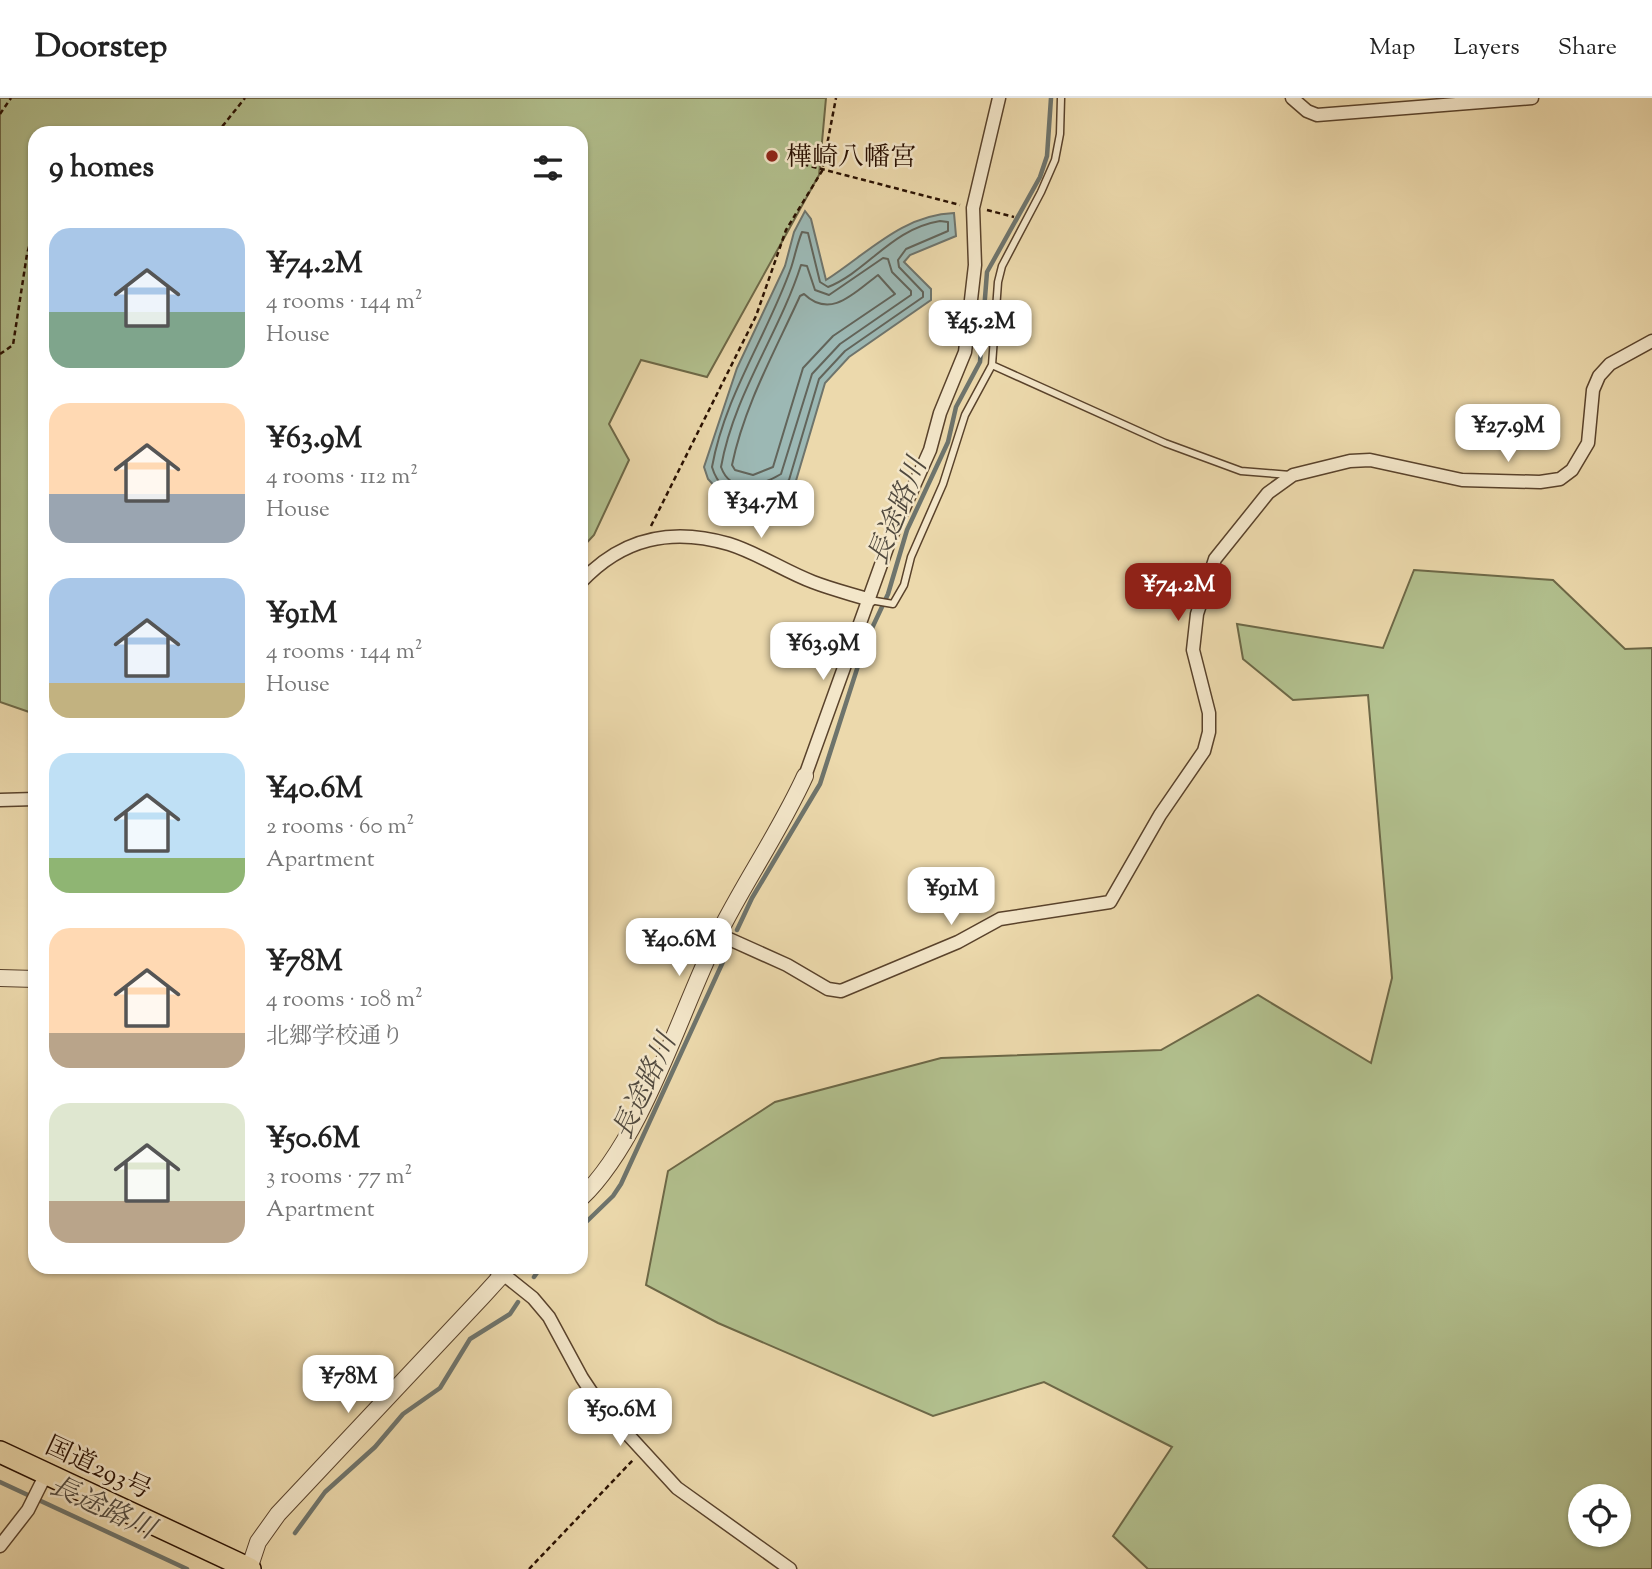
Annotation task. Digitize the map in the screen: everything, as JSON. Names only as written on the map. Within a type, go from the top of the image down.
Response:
[{"type":"highway","name":"国道293号","points":[[0,1452],[42,1482],[249,1569]]},
{"type":"street","points":[[588,1190],[605,1171],[635,1119],[718,934],[805,776],[965,352],[975,265],[974,208],[999,98]]},
{"type":"street","points":[[1293,98],[1307,111],[1317,115],[1532,98]]},
{"type":"street","points":[[718,934],[787,965],[828,989],[841,991],[958,942],[1000,919],[1110,902],[1160,815],[1204,751],[1209,713],[1197,669],[1192,635],[1215,559],[1268,493],[1293,475],[1350,461],[1370,460],[1462,480],[1540,482],[1560,479],[1572,471],[1588,443],[1593,390],[1599,376],[1610,364],[1652,341]]},
{"type":"street","points":[[588,575],[606,557],[644,540],[688,537],[730,545],[813,582],[870,600]]},
{"type":"street","points":[[0,800],[28,799]]},
{"type":"street","points":[[0,978],[28,979]]},
{"type":"street","points":[[249,1569],[258,1542],[278,1514],[498,1274]]},
{"type":"street","points":[[508,1274],[549,1317],[593,1394],[677,1488],[789,1569]]},
{"type":"street","points":[[0,1546],[27,1510],[42,1482]]},
{"type":"lane","points":[[870,600],[893,604],[898,599],[911,557],[951,463],[964,415],[992,365],[998,282],[1002,266],[1055,160],[1060,134],[1061,98]]},
{"type":"lane","points":[[992,365],[1188,452],[1241,471],[1293,475]]},
{"type":"path","points":[[0,114],[11,98]]},
{"type":"path","points":[[223,126],[245,98]]},
{"type":"path","points":[[644,540],[756,316],[786,230],[822,171],[836,98]]},
{"type":"path","points":[[787,160],[822,171],[1013,217]]},
{"type":"path","points":[[0,354],[13,345],[28,248]]},
{"type":"path","points":[[529,1569],[644,1449]]},
{"type":"green space","points":[[0,98],[826,98],[819,175],[707,377],[641,360],[609,424],[629,460],[594,535],[588,541],[588,126],[28,126],[28,712],[0,702]]},
{"type":"green space","points":[[1414,570],[1553,580],[1625,649],[1652,648],[1652,1569],[1148,1569],[1113,1536],[1172,1447],[1044,1382],[933,1416],[718,1323],[646,1285],[668,1171],[775,1102],[941,1058],[1161,1050],[1258,995],[1371,1063],[1392,978],[1368,695],[1293,700],[1243,659],[1237,624],[1383,648]]},
{"type":"water","points":[[805,211],[811,219],[826,280],[886,237],[935,215],[954,213],[956,236],[910,255],[904,262],[931,289],[931,300],[849,357],[825,383],[795,484],[759,501],[733,500],[708,479],[704,467],[737,368],[785,266],[794,232]]},
{"type":"waterway","name":"長途路川","points":[[737,930],[752,898],[820,784],[866,641],[888,594],[907,530],[948,442],[956,407],[980,362],[987,272],[1040,177],[1047,156],[1051,98]]},
{"type":"waterway","name":"長途路川","points":[[588,1220],[613,1196],[621,1184],[727,953]]},
{"type":"waterway","name":"長途路川","points":[[295,1533],[325,1492],[375,1447],[403,1414],[440,1388],[470,1339],[510,1314],[518,1302]]},
{"type":"waterway","name":"長途路川","points":[[0,1482],[187,1569]]},
{"type":"place","name":"樺崎八幡宮","points":[[772,156]]}]
